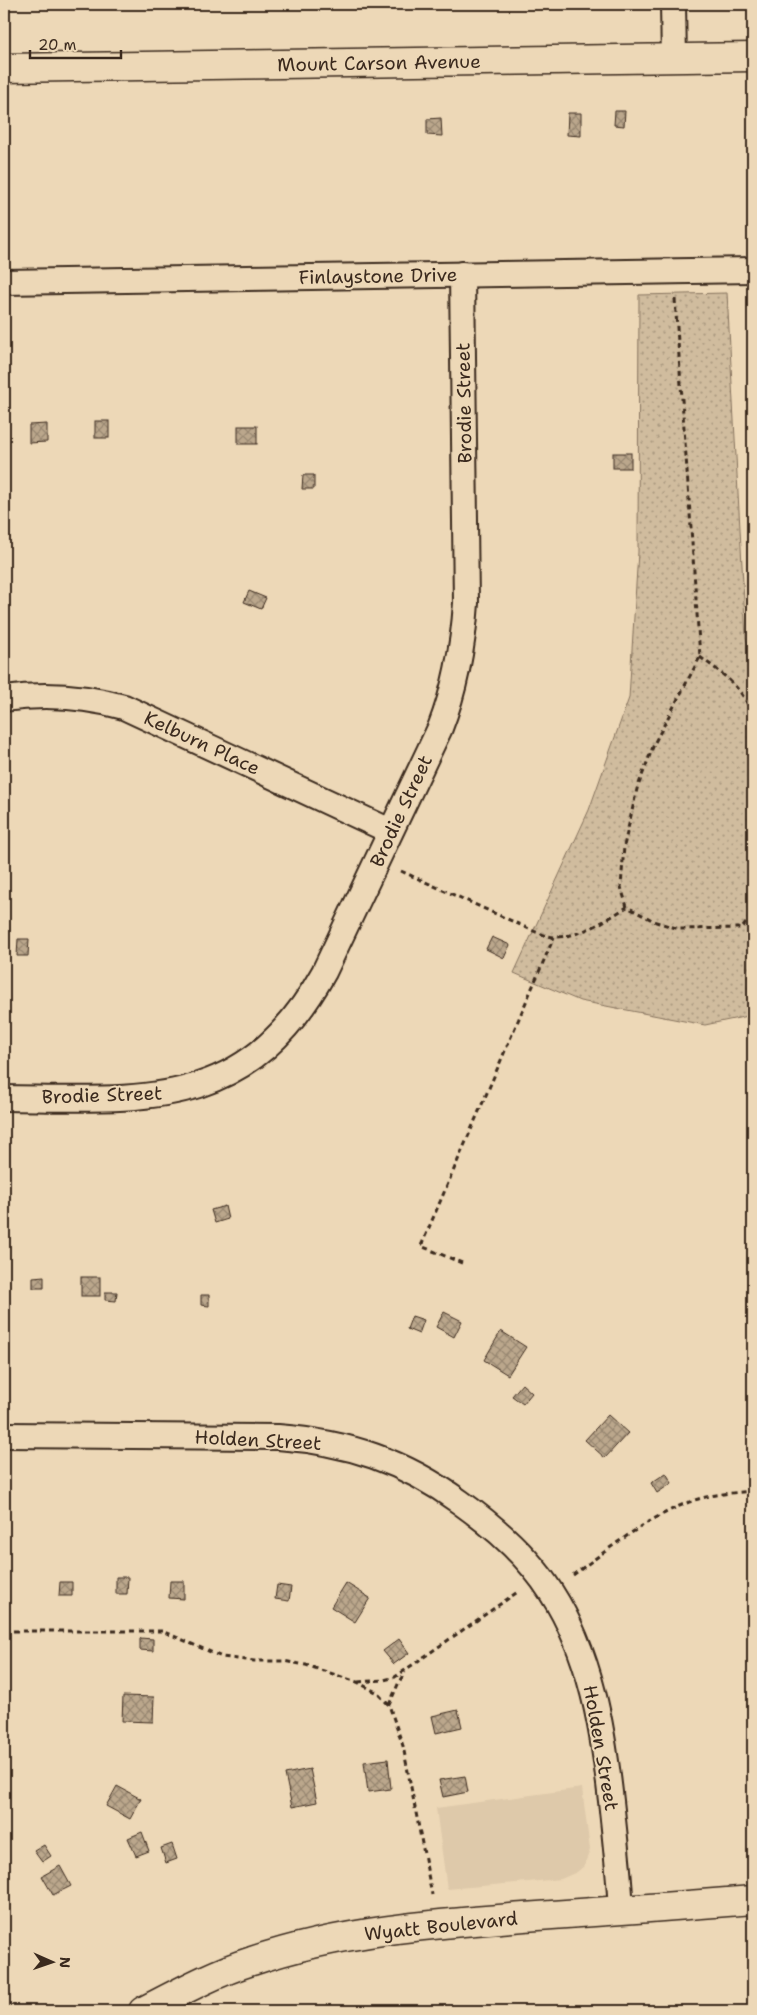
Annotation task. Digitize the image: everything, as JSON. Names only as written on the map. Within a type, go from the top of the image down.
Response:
[{"type":"main road","name":"Mount Carson Avenue","points":[[4,68],[753,57]]},
{"type":"main road","name":"Wyatt Boulevard","points":[[143,2011],[191,1986],[250,1961],[316,1943],[410,1927],[753,1900]]},
{"type":"street","points":[[673,4],[674,59]]},
{"type":"street","name":"Finlaystone Drive","points":[[4,282],[753,270]]},
{"type":"street","name":"Brodie Street","points":[[4,1098],[109,1098],[162,1094],[210,1082],[248,1061],[282,1033],[312,995],[440,728],[449,705],[462,654],[466,603],[462,274]]},
{"type":"street","name":"Kelburn Place","points":[[4,699],[60,695],[104,701],[124,708],[390,831]]},
{"type":"street","name":"Holden Street","points":[[4,1435],[278,1437],[321,1442],[366,1452],[414,1473],[473,1511],[524,1557],[550,1591],[562,1610],[583,1659],[600,1721],[617,1848],[621,1910]]},
{"type":"path","points":[[673,271],[700,657],[654,744],[637,790],[624,846],[621,887],[627,907],[656,922],[678,929],[742,928],[753,914]]},
{"type":"path","points":[[700,657],[730,679],[751,708],[753,721]]},
{"type":"path","points":[[377,860],[536,932],[554,937],[580,932],[604,921],[627,907]]},
{"type":"path","points":[[462,1263],[421,1246],[554,937]]},
{"type":"path","points":[[550,1591],[633,1533],[684,1505],[711,1496],[753,1491]]},
{"type":"path","points":[[357,1682],[396,1677],[520,1590]]},
{"type":"path","points":[[4,1631],[162,1631],[222,1657],[294,1663],[324,1670],[357,1682],[376,1692],[389,1705],[403,1746],[432,1895]]},
{"type":"path","points":[[389,1705],[406,1670]]},
{"type":"shaded area","points":[[727,293],[746,638],[753,659],[753,1015],[705,1025],[580,1001],[514,973],[589,810],[629,698],[638,552],[639,295]]},
{"type":"shaded area","points":[[582,1788],[590,1850],[584,1866],[577,1872],[561,1879],[447,1889],[436,1808]]},
{"type":"building","points":[[615,111],[625,111],[624,126],[614,125]]},
{"type":"building","points":[[568,113],[581,113],[581,136],[567,135]]},
{"type":"building","points":[[441,118],[442,136],[427,135],[427,119]]},
{"type":"building","points":[[95,421],[109,421],[109,438],[95,438]]},
{"type":"building","points":[[47,424],[47,442],[29,443],[29,425]]},
{"type":"building","points":[[238,426],[257,426],[257,444],[238,444]]},
{"type":"building","points":[[613,453],[631,453],[631,468],[613,468]]},
{"type":"building","points":[[303,475],[314,475],[314,489],[302,489]]},
{"type":"building","points":[[249,591],[266,598],[261,609],[244,602]]},
{"type":"building","points":[[492,937],[510,945],[504,958],[486,949]]},
{"type":"building","points":[[18,939],[29,939],[28,956],[17,956]]},
{"type":"building","points":[[225,1206],[228,1219],[215,1223],[211,1210]]},
{"type":"building","points":[[44,1276],[44,1288],[33,1288],[33,1277]]},
{"type":"building","points":[[81,1277],[100,1277],[100,1296],[81,1296]]},
{"type":"building","points":[[105,1292],[117,1292],[116,1301],[105,1300]]},
{"type":"building","points":[[201,1295],[209,1295],[209,1306],[201,1305]]},
{"type":"building","points":[[444,1312],[462,1321],[454,1337],[436,1327]]},
{"type":"building","points":[[412,1316],[424,1320],[419,1334],[407,1329]]},
{"type":"building","points":[[501,1331],[526,1347],[508,1375],[484,1360]]},
{"type":"building","points":[[522,1384],[532,1393],[523,1404],[512,1396]]},
{"type":"building","points":[[608,1415],[628,1433],[605,1458],[585,1440]]},
{"type":"building","points":[[666,1473],[672,1483],[657,1493],[651,1483]]},
{"type":"building","points":[[116,1577],[128,1577],[127,1594],[116,1594]]},
{"type":"building","points":[[170,1581],[184,1581],[184,1599],[169,1598]]},
{"type":"building","points":[[60,1582],[72,1582],[72,1596],[59,1596]]},
{"type":"building","points":[[346,1583],[370,1598],[355,1622],[331,1607]]},
{"type":"building","points":[[277,1585],[291,1587],[289,1601],[275,1599]]},
{"type":"building","points":[[140,1638],[153,1639],[153,1651],[140,1650]]},
{"type":"building","points":[[399,1639],[409,1653],[394,1664],[383,1651]]},
{"type":"building","points":[[123,1696],[154,1697],[153,1722],[122,1721]]},
{"type":"building","points":[[458,1710],[462,1727],[436,1733],[432,1716]]},
{"type":"building","points":[[388,1759],[391,1789],[368,1792],[364,1762]]},
{"type":"building","points":[[310,1769],[317,1802],[292,1807],[285,1774]]},
{"type":"building","points":[[465,1776],[468,1792],[443,1797],[439,1780]]},
{"type":"building","points":[[117,1786],[141,1799],[130,1819],[106,1806]]},
{"type":"building","points":[[142,1832],[149,1851],[136,1856],[128,1838]]},
{"type":"building","points":[[172,1844],[177,1859],[166,1863],[161,1848]]},
{"type":"building","points":[[44,1845],[51,1856],[42,1862],[34,1851]]},
{"type":"building","points":[[60,1866],[71,1886],[53,1895],[42,1876]]}]
